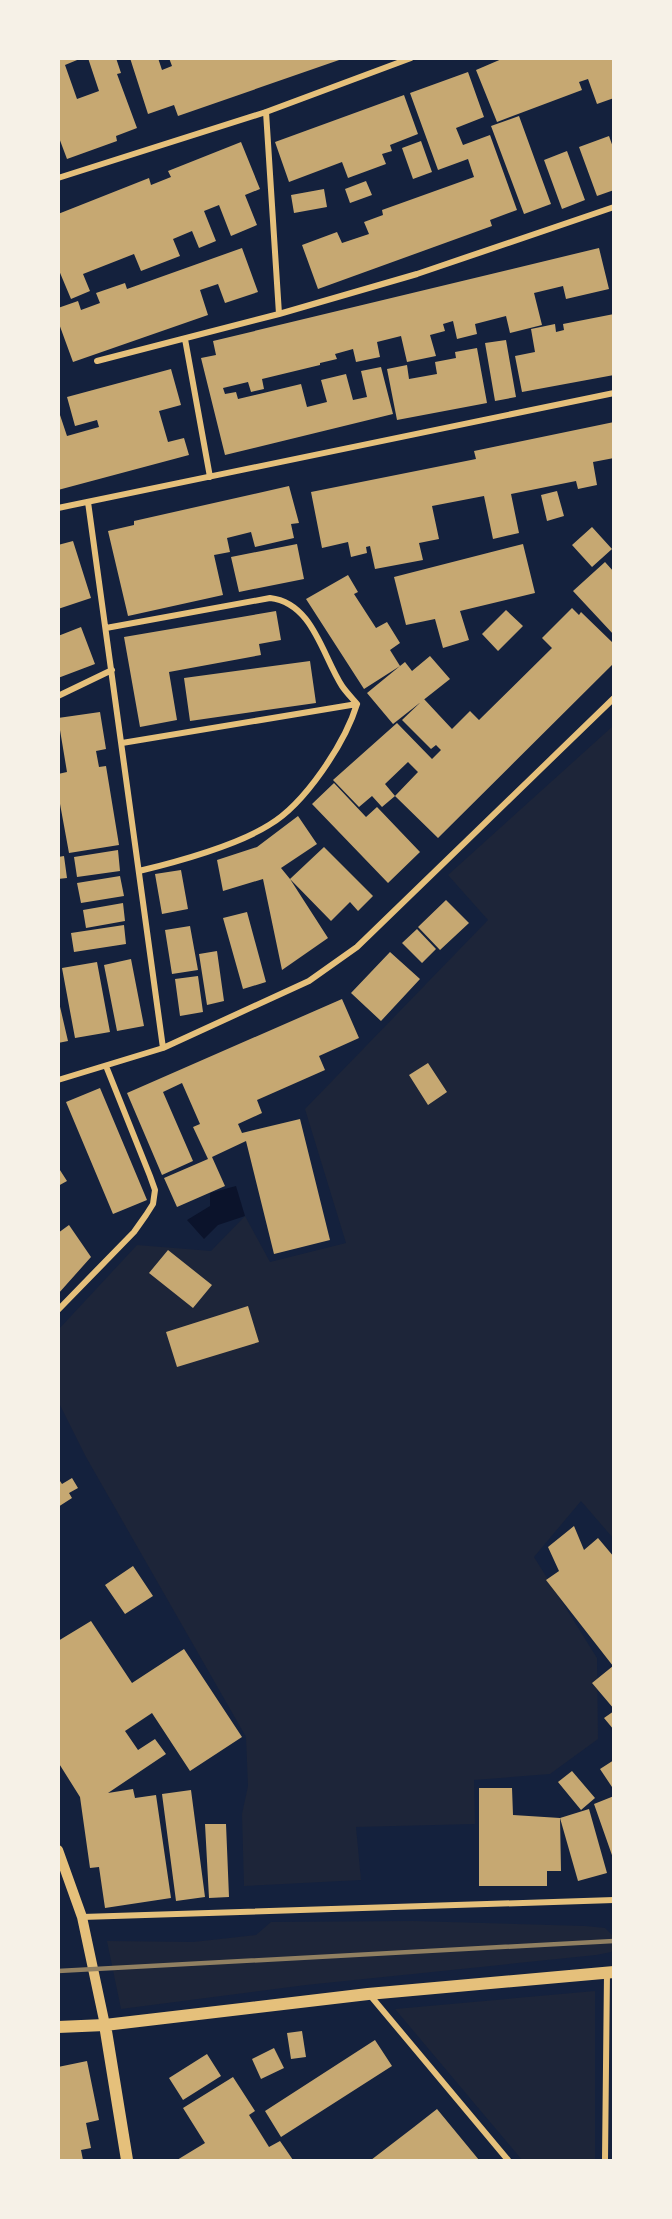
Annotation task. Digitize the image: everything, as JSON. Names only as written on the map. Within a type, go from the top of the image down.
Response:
[{"type":"main road","points":[[58,2027],[105,2025],[368,1994],[611,1970]]},
{"type":"main road","points":[[105,2025],[127,2160]]},
{"type":"street","points":[[58,178],[266,112],[411,58]]},
{"type":"street","points":[[266,112],[279,314]]},
{"type":"street","points":[[97,361],[279,314],[417,274],[614,207]]},
{"type":"street","points":[[185,339],[210,477]]},
{"type":"street","points":[[58,508],[614,393]]},
{"type":"street","points":[[88,502],[163,1048]]},
{"type":"street","points":[[106,628],[270,598],[283,600],[295,606],[300,613],[319,640],[342,686],[357,704]]},
{"type":"street","points":[[58,696],[112,670]]},
{"type":"street","points":[[58,1080],[163,1048],[309,981],[336,963],[364,940],[614,698]]},
{"type":"street","points":[[122,743],[357,704]]},
{"type":"street","points":[[139,871],[161,866],[231,842],[270,825],[310,789],[350,726],[357,704]]},
{"type":"street","points":[[58,1310],[134,1232],[153,1204],[155,1190],[105,1066]]},
{"type":"street","points":[[58,1850],[82,1917],[105,2025]]},
{"type":"street","points":[[82,1917],[614,1900]]},
{"type":"street","points":[[605,2160],[611,1970]]},
{"type":"street","points":[[368,1994],[508,2160]]},
{"type":"shaded area","points":[[613,726],[613,1538],[581,1501],[534,1557],[597,1658],[598,1739],[550,1774],[474,1780],[475,1824],[356,1827],[361,1880],[244,1886],[242,1814],[248,1786],[246,1737],[86,1457],[59,1403],[59,1329],[137,1245],[211,1251],[245,1216],[270,1262],[346,1243],[305,1109],[488,920],[448,875]]},
{"type":"shaded area","points":[[236,1186],[245,1216],[218,1225],[204,1239],[187,1220],[210,1206],[210,1193]]},
{"type":"shaded area","points":[[413,1921],[605,1928],[613,1936],[613,1950],[596,1955],[306,1985],[121,2009],[107,1941],[193,1942],[256,1935],[271,1922]]},
{"type":"shaded area","points":[[595,1991],[595,2160],[522,2160],[395,2009]]},
{"type":"building","points":[[58,58],[82,58],[65,65],[77,99],[99,91],[88,58],[116,58],[121,73],[117,74],[137,128],[116,136],[117,141],[67,159],[58,135]]},
{"type":"building","points":[[130,58],[158,58],[162,70],[172,66],[169,58],[342,59],[178,116],[174,105],[148,114]]},
{"type":"building","points":[[504,58],[614,58],[614,98],[597,104],[588,79],[579,82],[582,90],[497,122],[476,70]]},
{"type":"building","points":[[468,72],[484,117],[456,128],[463,145],[490,135],[517,210],[490,220],[492,226],[318,289],[302,245],[337,232],[342,243],[369,234],[364,222],[383,215],[382,210],[474,177],[468,159],[438,170],[410,93]]},
{"type":"building","points":[[404,95],[418,134],[390,145],[392,151],[382,154],[386,164],[348,178],[342,162],[289,182],[275,142]]},
{"type":"building","points":[[519,116],[551,204],[524,214],[491,126]]},
{"type":"building","points":[[609,136],[614,150],[614,190],[597,196],[579,147]]},
{"type":"building","points":[[421,141],[432,172],[413,179],[402,148]]},
{"type":"building","points":[[241,142],[260,189],[245,195],[257,225],[231,236],[219,205],[204,211],[216,241],[199,248],[192,231],[173,239],[180,256],[141,271],[134,254],[83,274],[90,291],[71,299],[58,268],[58,214],[149,178],[151,185],[171,177],[168,171]]},
{"type":"building","points":[[567,151],[585,200],[562,209],[544,160]]},
{"type":"building","points":[[366,181],[372,195],[350,203],[345,189]]},
{"type":"building","points":[[324,189],[327,207],[294,213],[291,195]]},
{"type":"building","points":[[242,248],[258,292],[225,303],[218,284],[200,290],[208,315],[73,362],[58,321],[58,308],[78,301],[81,310],[100,303],[96,293],[125,283],[127,289]]},
{"type":"building","points":[[599,248],[609,289],[566,299],[563,286],[534,293],[542,325],[510,333],[506,316],[475,324],[477,334],[457,339],[453,321],[443,324],[445,331],[430,335],[436,356],[407,362],[401,336],[377,342],[380,357],[356,362],[353,349],[335,354],[337,359],[320,363],[320,365],[262,379],[264,389],[251,392],[248,382],[223,388],[225,394],[236,392],[238,399],[301,384],[307,407],[327,402],[321,380],[346,374],[353,400],[367,397],[361,371],[381,367],[393,414],[225,455],[201,358],[216,355],[213,341]]},
{"type":"building","points":[[614,314],[614,375],[522,392],[515,356],[535,352],[531,329],[555,324],[556,332],[564,330],[563,324]]},
{"type":"building","points":[[506,340],[516,397],[495,401],[485,343]]},
{"type":"building","points":[[477,348],[487,403],[397,420],[387,369],[407,365],[409,379],[437,374],[435,362],[456,358],[455,352]]},
{"type":"building","points":[[171,369],[181,405],[159,411],[168,442],[184,438],[189,455],[58,490],[58,409],[67,436],[99,427],[97,420],[75,426],[67,397]]},
{"type":"building","points":[[614,422],[614,458],[593,462],[597,485],[578,489],[576,481],[511,494],[519,533],[493,539],[484,496],[432,506],[439,539],[419,543],[423,560],[375,569],[370,546],[366,547],[367,553],[351,557],[348,542],[322,548],[311,492],[476,459],[474,451]]},
{"type":"building","points":[[289,486],[299,523],[291,524],[294,538],[255,547],[251,532],[227,538],[230,552],[214,555],[223,595],[128,616],[108,531],[134,525],[134,521]]},
{"type":"building","points":[[557,491],[564,516],[547,521],[541,495]]},
{"type":"building","points":[[592,527],[612,549],[592,567],[572,545]]},
{"type":"building","points":[[73,541],[91,598],[58,609],[58,545]]},
{"type":"building","points":[[297,544],[304,579],[239,592],[231,557]]},
{"type":"building","points":[[523,544],[535,593],[460,611],[469,640],[443,648],[435,619],[406,625],[394,577]]},
{"type":"building","points":[[605,562],[614,572],[614,635],[573,591]]},
{"type":"building","points":[[348,575],[358,592],[354,594],[376,628],[387,622],[400,643],[390,650],[400,666],[364,689],[306,599]]},
{"type":"building","points":[[572,608],[579,615],[581,612],[614,644],[614,663],[438,838],[395,796],[382,807],[372,796],[359,807],[333,780],[397,723],[432,759],[441,750],[436,745],[431,749],[402,720],[424,699],[452,729],[470,711],[479,720],[552,648],[542,638]],"holes":[[[408,762],[418,772],[395,796],[385,784]]]},
{"type":"building","points":[[506,610],[523,626],[498,651],[482,634]]},
{"type":"building","points":[[276,611],[281,640],[259,644],[261,655],[169,672],[177,720],[140,727],[124,637]]},
{"type":"building","points":[[81,627],[95,664],[58,678],[58,636]]},
{"type":"building","points":[[430,656],[450,679],[393,724],[367,693],[405,662],[412,671]]},
{"type":"building","points":[[310,661],[316,703],[190,721],[184,678]]},
{"type":"building","points":[[100,712],[106,749],[96,751],[99,767],[106,766],[119,845],[69,853],[58,793],[58,774],[67,772],[58,718]]},
{"type":"building","points":[[334,783],[366,817],[377,807],[420,852],[388,883],[312,804]]},
{"type":"building","points":[[298,816],[317,844],[281,868],[328,938],[282,970],[263,879],[223,891],[217,860],[257,847]]},
{"type":"building","points":[[324,847],[373,896],[358,911],[350,902],[331,921],[290,879]]},
{"type":"building","points":[[118,850],[120,871],[77,877],[74,857]]},
{"type":"building","points":[[64,856],[67,878],[58,879],[58,857]]},
{"type":"building","points":[[181,870],[188,909],[162,914],[155,874]]},
{"type":"building","points":[[120,876],[124,896],[81,903],[77,883]]},
{"type":"building","points":[[446,900],[469,923],[440,950],[418,927]]},
{"type":"building","points":[[123,903],[125,921],[86,928],[83,910]]},
{"type":"building","points":[[247,912],[266,982],[243,989],[223,918]]},
{"type":"building","points":[[124,925],[126,944],[74,952],[71,933]]},
{"type":"building","points":[[190,926],[198,970],[172,974],[165,930]]},
{"type":"building","points":[[417,929],[436,949],[422,963],[402,943]]},
{"type":"building","points":[[217,951],[224,1001],[207,1005],[199,954]]},
{"type":"building","points":[[390,952],[420,979],[381,1021],[351,993]]},
{"type":"building","points":[[131,959],[144,1026],[117,1031],[104,965]]},
{"type":"building","points":[[97,962],[110,1032],[75,1038],[62,968]]},
{"type":"building","points":[[198,976],[203,1012],[180,1016],[175,979]]},
{"type":"building","points":[[58,998],[68,1041],[58,1043]]},
{"type":"building","points":[[342,999],[359,1038],[319,1056],[325,1070],[257,1100],[262,1113],[238,1124],[242,1133],[300,1119],[330,1240],[274,1254],[246,1141],[212,1157],[225,1186],[177,1207],[164,1178],[208,1159],[193,1127],[200,1124],[182,1083],[163,1092],[193,1161],[162,1175],[127,1093]]},
{"type":"building","points":[[428,1063],[447,1092],[428,1105],[409,1075]]},
{"type":"building","points":[[100,1088],[147,1200],[113,1214],[66,1102]]},
{"type":"building","points":[[58,1167],[67,1181],[58,1186]]},
{"type":"building","points":[[69,1225],[91,1257],[58,1294],[58,1233]]},
{"type":"building","points":[[168,1250],[212,1285],[193,1308],[149,1273]]},
{"type":"building","points":[[248,1306],[259,1342],[177,1367],[166,1332]]},
{"type":"building","points":[[58,1478],[62,1484],[72,1478],[78,1488],[69,1493],[72,1498],[58,1507]]},
{"type":"building","points":[[574,1526],[584,1550],[598,1538],[614,1557],[614,1709],[592,1683],[613,1666],[546,1580],[559,1571],[548,1547]]},
{"type":"building","points":[[133,1566],[153,1596],[125,1614],[105,1585]]},
{"type":"building","points":[[91,1621],[132,1683],[184,1649],[242,1737],[190,1771],[152,1713],[125,1731],[138,1750],[155,1739],[166,1754],[108,1793],[133,1789],[135,1798],[156,1795],[171,1898],[105,1908],[99,1867],[90,1868],[80,1797],[58,1762],[58,1641]]},
{"type":"building","points":[[614,1711],[614,1730],[604,1718]]},
{"type":"building","points":[[614,1760],[614,1790],[600,1769]]},
{"type":"building","points":[[572,1771],[595,1798],[581,1810],[558,1782]]},
{"type":"building","points":[[479,1788],[512,1788],[513,1815],[560,1818],[561,1871],[547,1871],[547,1886],[479,1886]]},
{"type":"building","points":[[191,1790],[205,1897],[176,1901],[162,1794]]},
{"type":"building","points":[[614,1796],[614,1858],[613,1858],[594,1804]]},
{"type":"building","points":[[589,1809],[607,1873],[578,1881],[560,1818]]},
{"type":"building","points":[[205,1824],[226,1824],[229,1897],[209,1898]]},
{"type":"building","points":[[302,2031],[306,2057],[291,2059],[287,2033]]},
{"type":"building","points":[[375,2040],[392,2066],[281,2137],[265,2111]]},
{"type":"building","points":[[274,2048],[284,2068],[261,2079],[252,2059]]},
{"type":"building","points":[[207,2054],[221,2076],[183,2100],[169,2078]]},
{"type":"building","points":[[87,2061],[99,2120],[86,2123],[91,2148],[81,2150],[83,2160],[58,2160],[58,2067]]},
{"type":"building","points":[[233,2077],[255,2111],[249,2115],[269,2147],[280,2141],[293,2160],[177,2160],[205,2143],[183,2108]]},
{"type":"building","points":[[437,2109],[479,2160],[371,2160],[414,2127]]},
{"type":"railway","points":[[58,1971],[614,1941]]}]
